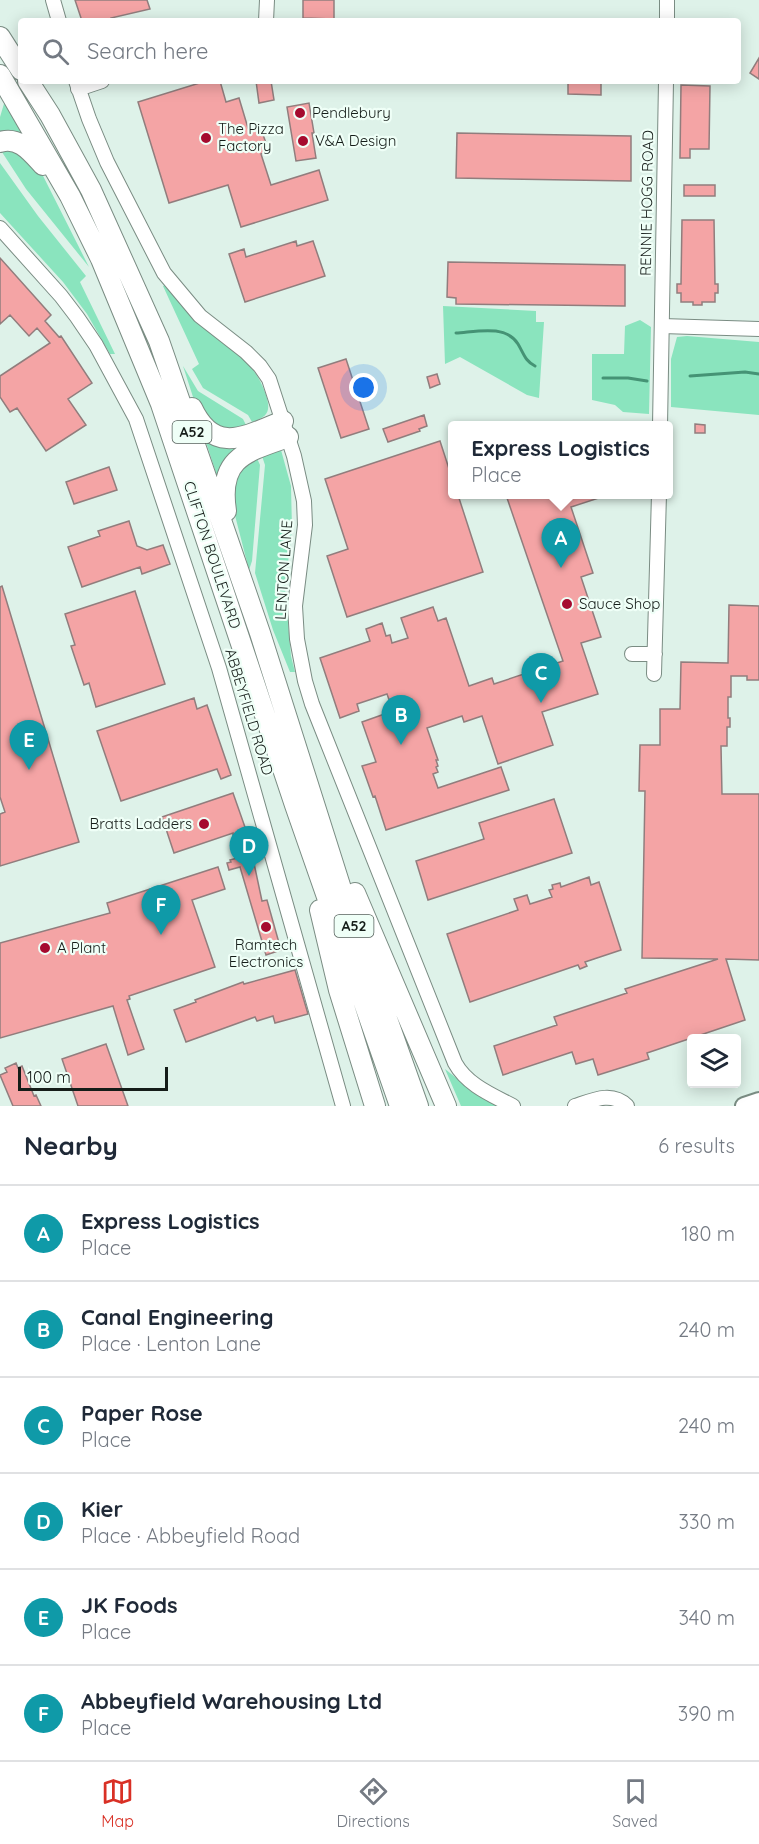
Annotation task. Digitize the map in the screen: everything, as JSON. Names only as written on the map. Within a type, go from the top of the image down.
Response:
[{"type":"highway","points":[[0,37],[18,65]]},
{"type":"highway","name":"CLIFTON BOULEVARD","points":[[0,75],[70,196],[101,259],[161,404],[304,803],[390,1052]]},
{"type":"highway","name":"CLIFTON BOULEVARD","points":[[30,84],[50,115],[91,190],[159,341],[240,575],[304,803]]},
{"type":"highway","points":[[0,95],[0,104]]},
{"type":"highway","points":[[0,142],[8,139],[23,144],[70,196]]},
{"type":"highway","points":[[159,341],[198,420],[213,435],[222,439],[260,430],[285,429]]},
{"type":"highway","points":[[240,575],[224,497],[226,477],[236,460],[285,429]]},
{"type":"highway","points":[[304,803],[339,990],[375,1106]]},
{"type":"highway","points":[[304,803],[446,1106]]},
{"type":"highway","name":"A52","points":[[390,1052],[400,1106]]},
{"type":"highway","name":"A52","points":[[390,1052],[418,1106]]},
{"type":"main road","points":[[744,1106],[759,1101]]},
{"type":"street","points":[[53,0],[58,18]]},
{"type":"street","points":[[266,18],[267,0]]},
{"type":"street","points":[[667,18],[668,0]]},
{"type":"street","name":"RENNIE HOGG ROAD","points":[[660,421],[666,84]]},
{"type":"street","name":"LENTON LANE","points":[[77,85],[107,162],[164,273],[200,316],[246,352],[269,379],[295,460],[303,501],[304,525],[295,616],[305,681],[312,705],[454,1063],[468,1080],[513,1106]]},
{"type":"street","name":"ABBEYFIELD ROAD","points":[[0,228],[61,296],[77,318],[96,345],[136,419],[219,668],[343,1106]]},
{"type":"street","points":[[662,326],[759,328]]},
{"type":"street","points":[[654,674],[659,499]]},
{"type":"street","points":[[632,654],[655,654]]},
{"type":"street","points":[[575,1106],[605,1097],[621,1100],[627,1106]]},
{"type":"green space","points":[[6,97],[28,137],[0,135],[0,117]]},
{"type":"green space","points":[[8,146],[35,160],[89,267],[26,189],[0,149]]},
{"type":"green space","points":[[0,163],[38,216],[86,276],[80,282],[115,354],[110,354],[87,314],[63,282],[0,213]]},
{"type":"green space","points":[[168,283],[188,310],[252,369],[266,395],[268,409],[262,418],[252,422],[248,415],[203,388],[192,369],[199,364],[163,286]]},
{"type":"green space","points":[[443,306],[536,311],[536,322],[544,322],[539,398],[527,395],[460,357],[445,364]]},
{"type":"green space","points":[[640,320],[651,327],[649,414],[623,412],[615,405],[592,400],[592,354],[624,354],[625,326]]},
{"type":"green space","points":[[677,337],[759,342],[759,415],[671,407],[671,359]]},
{"type":"green space","points":[[183,366],[198,391],[243,419],[246,425],[228,431],[206,422],[193,397]]},
{"type":"green space","points":[[204,436],[237,446],[222,465],[217,476]]},
{"type":"green space","points":[[260,450],[281,450],[291,486],[292,529],[285,588],[291,656],[295,672],[290,672],[273,630],[255,573],[265,465]]},
{"type":"green space","points":[[256,456],[260,465],[252,561],[249,570],[229,492],[232,470]]},
{"type":"green space","points":[[445,1069],[475,1093],[500,1106],[461,1106]]},
{"type":"building","points":[[75,0],[147,0],[150,9],[111,18],[81,18]]},
{"type":"building","points":[[303,0],[334,0],[334,18],[303,18]]},
{"type":"building","points":[[759,58],[759,79],[750,73]]},
{"type":"building","name":"The Pizza Factory","points":[[196,84],[221,84],[226,102],[239,98],[248,128],[261,129],[267,152],[261,154],[271,185],[319,170],[328,200],[241,227],[228,185],[169,203],[138,102]]},
{"type":"building","points":[[256,84],[271,84],[274,100],[259,103]]},
{"type":"building","points":[[568,84],[601,84],[601,95],[568,94]]},
{"type":"building","points":[[681,85],[710,86],[709,149],[690,149],[690,158],[680,158]]},
{"type":"building","points":[[309,103],[316,158],[296,161],[287,107]]},
{"type":"building","points":[[457,133],[631,136],[631,181],[456,178]]},
{"type":"building","points":[[684,185],[715,185],[715,196],[684,196]]},
{"type":"building","points":[[682,220],[714,220],[715,284],[718,284],[715,302],[693,305],[693,302],[681,302],[681,293],[677,293],[677,284],[681,284]]},
{"type":"building","points":[[296,241],[297,246],[313,241],[325,276],[245,302],[229,254],[244,249],[246,257]]},
{"type":"building","points":[[0,258],[51,315],[45,321],[59,337],[61,336],[92,383],[68,399],[86,425],[46,451],[17,408],[10,412],[0,397],[0,376],[50,343],[37,328],[29,336],[10,315],[0,324]]},
{"type":"building","points":[[448,262],[625,265],[625,306],[456,304],[456,298],[447,297]]},
{"type":"building","points":[[346,359],[369,429],[341,438],[318,368]]},
{"type":"building","points":[[437,374],[440,384],[430,388],[427,377]]},
{"type":"building","points":[[424,415],[427,426],[419,429],[420,431],[388,442],[383,429]]},
{"type":"building","points":[[695,424],[705,425],[705,433],[695,433]]},
{"type":"building","points":[[440,441],[448,466],[448,499],[459,499],[483,572],[347,617],[327,556],[348,549],[325,479]]},
{"type":"building","points":[[109,467],[117,490],[74,504],[66,482]]},
{"type":"building","points":[[507,499],[596,499],[571,507],[593,573],[581,577],[601,637],[581,643],[598,694],[542,712],[553,745],[498,764],[482,716],[464,722],[462,716],[427,728],[438,760],[436,760],[438,766],[436,767],[438,772],[433,774],[438,788],[501,767],[509,790],[386,830],[362,766],[376,762],[362,722],[393,711],[387,694],[357,704],[359,711],[340,718],[320,658],[370,641],[366,629],[382,623],[386,636],[390,635],[392,643],[408,638],[401,618],[433,607],[438,621],[446,618],[469,686],[492,678],[494,684],[563,661]]},
{"type":"building","points":[[129,521],[137,546],[147,550],[163,545],[170,564],[142,574],[140,567],[82,587],[68,547],[100,536],[98,531]]},
{"type":"building","points":[[2,586],[79,842],[0,866],[0,814],[5,812],[0,797],[0,587]]},
{"type":"building","points":[[135,591],[165,684],[96,707],[89,683],[84,685],[71,646],[75,645],[65,614]]},
{"type":"building","points":[[729,605],[759,606],[759,680],[747,680],[747,676],[731,676],[731,697],[728,697],[730,727],[727,727],[727,746],[721,746],[722,794],[759,794],[759,960],[726,959],[745,1020],[703,1034],[687,1034],[687,1040],[647,1053],[649,1059],[598,1075],[593,1059],[576,1064],[572,1052],[503,1075],[494,1046],[557,1025],[554,1017],[627,993],[625,989],[718,959],[642,958],[645,791],[639,791],[640,745],[660,745],[660,709],[680,709],[681,662],[728,663]]},
{"type":"building","points":[[194,698],[197,709],[207,705],[231,775],[221,779],[217,769],[121,801],[97,731]]},
{"type":"building","name":"Bratts Ladders","points":[[233,793],[246,830],[174,853],[162,817]]},
{"type":"building","points":[[554,799],[572,853],[428,900],[416,861],[484,839],[479,823]]},
{"type":"building","points":[[252,854],[262,901],[267,900],[281,950],[266,955],[240,867],[229,870],[227,863],[231,862],[230,860]]},
{"type":"building","points":[[218,867],[225,889],[192,900],[215,967],[129,996],[130,999],[127,1000],[144,1049],[128,1055],[113,1006],[0,1038],[0,943],[110,913],[107,903]]},
{"type":"building","points":[[589,877],[591,885],[599,882],[621,950],[585,962],[587,966],[580,969],[578,965],[470,1002],[447,934],[518,910],[514,899],[527,895],[530,904],[552,897],[549,890],[553,889],[552,885],[560,883],[561,887]]},
{"type":"building","points":[[295,970],[308,1014],[275,1023],[273,1016],[257,1021],[255,1017],[186,1042],[174,1010],[243,982],[244,984]]},
{"type":"building","points":[[106,1044],[128,1106],[78,1106],[62,1059]]},
{"type":"building","points":[[16,1063],[18,1068],[22,1066],[34,1096],[36,1095],[41,1106],[13,1106],[0,1075],[7,1072],[5,1068]]},
{"type":"waterway","points":[[456,333],[498,331],[506,334],[513,338],[527,359],[535,366]]},
{"type":"waterway","points":[[690,376],[745,372],[759,374]]},
{"type":"waterway","points":[[603,378],[647,381]]},
{"type":"place","name":"Pendlebury","points":[[300,113]]},
{"type":"place","name":"The Pizza Factory","points":[[206,138]]},
{"type":"place","name":"V&A Design","points":[[303,141]]},
{"type":"place","name":"Express Logistics","points":[[561,568]]},
{"type":"place","name":"Sauce Shop","points":[[567,604]]},
{"type":"place","name":"Paper Rose","points":[[541,703]]},
{"type":"place","name":"Canal Engineering","points":[[401,745]]},
{"type":"place","name":"JK Foods","points":[[29,770]]},
{"type":"place","name":"Bratts Ladders","points":[[204,824]]},
{"type":"place","name":"Kier","points":[[249,876]]},
{"type":"place","name":"Ramtech Electronics","points":[[266,927]]},
{"type":"place","name":"Abbeyfield Warehousing Ltd","points":[[161,935]]},
{"type":"place","name":"A Plant","points":[[45,948]]}]
